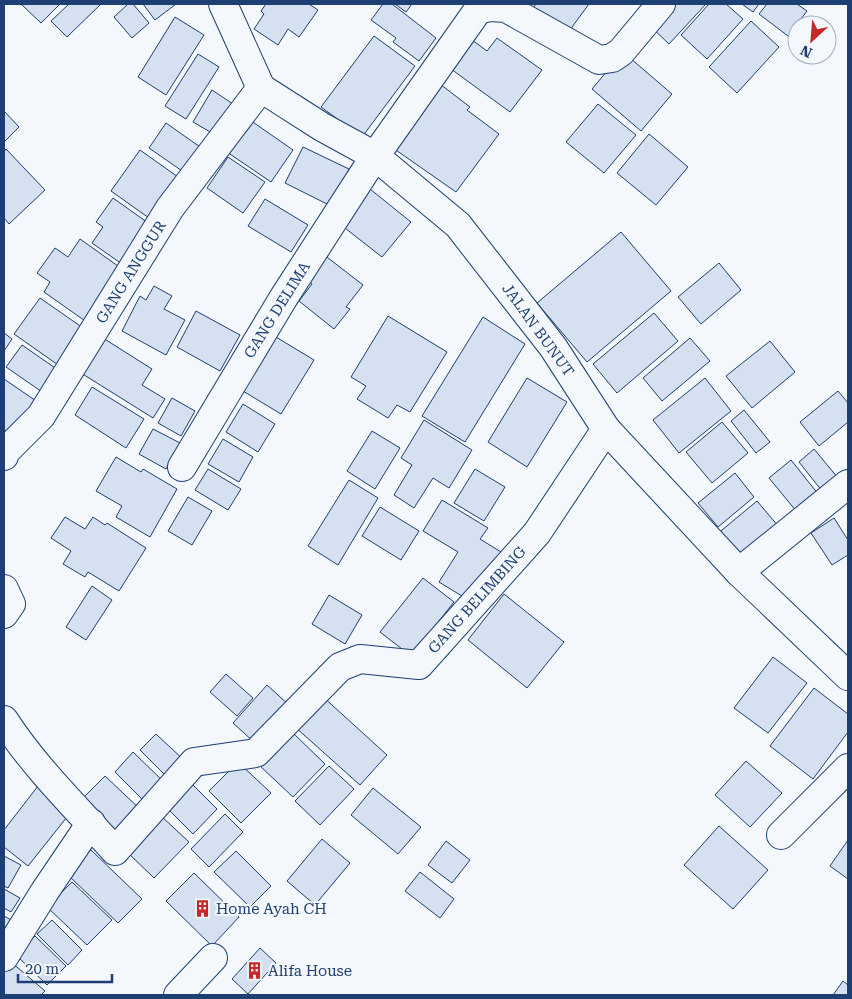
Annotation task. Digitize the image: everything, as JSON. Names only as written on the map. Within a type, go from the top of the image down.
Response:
[{"type":"street","points":[[223,4],[261,88]]},
{"type":"street","name":"GANG DELIMA","points":[[182,467],[284,297],[375,156],[478,10],[490,7],[506,8],[600,60],[612,58],[621,52],[661,4]]},
{"type":"street","name":"JALAN BUNUT","points":[[261,88],[322,128],[375,156],[458,225],[553,347],[606,429],[739,572],[848,676]]},
{"type":"street","name":"GANG ANGGUR","points":[[4,456],[5,452],[41,416],[170,208],[261,88]]},
{"type":"street","name":"GANG BELIMBING","points":[[90,824],[114,851],[194,762],[256,752],[340,667],[360,659],[419,665],[537,533],[606,429]]},
{"type":"street","points":[[739,572],[848,484]]},
{"type":"street","points":[[4,589],[11,604],[4,614]]},
{"type":"street","points":[[4,720],[57,789],[90,824],[4,957]]},
{"type":"street","points":[[781,835],[848,768]]},
{"type":"street","points":[[178,995],[213,958]]},
{"type":"building","points":[[21,4],[60,4],[41,23]]},
{"type":"building","points":[[69,4],[101,4],[67,37],[51,21]]},
{"type":"building","points":[[128,4],[133,4],[149,23],[132,38],[114,17]]},
{"type":"building","points":[[143,4],[176,4],[155,20]]},
{"type":"building","points":[[266,4],[309,4],[318,10],[299,37],[288,29],[278,45],[254,29],[264,14],[261,11]]},
{"type":"building","points":[[383,4],[392,4],[436,38],[419,61],[393,42],[396,38],[371,20]]},
{"type":"building","points":[[395,4],[412,4],[406,12]]},
{"type":"building","points":[[536,4],[589,4],[564,38],[529,13]]},
{"type":"building","points":[[665,4],[706,4],[669,44],[647,23]]},
{"type":"building","points":[[709,4],[726,4],[743,19],[707,59],[681,35]]},
{"type":"building","points":[[742,4],[759,4],[753,12]]},
{"type":"building","points":[[767,4],[797,4],[807,11],[804,15],[787,15],[787,35],[759,14]]},
{"type":"building","points":[[175,17],[204,35],[166,95],[138,77]]},
{"type":"building","points":[[751,21],[779,47],[737,93],[709,67]]},
{"type":"building","points":[[374,36],[415,66],[362,137],[321,107]]},
{"type":"building","points":[[497,38],[542,70],[510,112],[451,69],[472,40],[487,51]]},
{"type":"building","points":[[623,52],[672,94],[641,131],[592,89]]},
{"type":"building","points":[[198,54],[219,67],[186,119],[165,106]]},
{"type":"building","points":[[440,84],[470,107],[467,110],[499,134],[456,192],[393,148]]},
{"type":"building","points":[[212,90],[236,106],[217,136],[193,122]]},
{"type":"building","points":[[598,104],[636,135],[604,173],[566,142]]},
{"type":"building","points":[[4,111],[19,127],[4,142]]},
{"type":"building","points":[[247,118],[293,150],[271,182],[224,150]]},
{"type":"building","points":[[166,123],[203,149],[185,173],[149,148]]},
{"type":"building","points":[[649,134],[688,167],[656,205],[617,173]]},
{"type":"building","points":[[303,147],[349,169],[331,206],[285,183]]},
{"type":"building","points":[[6,149],[45,190],[9,224],[4,218],[4,152]]},
{"type":"building","points":[[140,150],[178,177],[149,218],[111,191]]},
{"type":"building","points":[[228,157],[265,182],[243,213],[207,188]]},
{"type":"building","points":[[365,185],[411,222],[382,257],[336,221]]},
{"type":"building","points":[[113,198],[151,225],[129,269],[92,243],[103,227],[96,222]]},
{"type":"building","points":[[265,199],[308,225],[291,252],[248,226]]},
{"type":"building","points":[[621,232],[671,291],[587,362],[537,303]]},
{"type":"building","points":[[80,239],[125,271],[88,323],[44,292],[50,282],[37,273],[55,248],[68,257]]},
{"type":"building","points":[[323,254],[363,285],[346,307],[350,309],[334,329],[299,301],[312,284],[305,278]]},
{"type":"building","points":[[719,263],[741,290],[701,324],[678,297]]},
{"type":"building","points":[[154,286],[172,296],[164,309],[185,320],[166,355],[122,331],[140,296],[146,300]]},
{"type":"building","points":[[40,298],[86,330],[61,367],[14,334]]},
{"type":"building","points":[[196,311],[240,335],[220,371],[177,347]]},
{"type":"building","points":[[654,313],[678,341],[617,393],[593,364]]},
{"type":"building","points":[[388,316],[447,352],[410,412],[397,405],[388,418],[357,399],[366,386],[351,377]]},
{"type":"building","points":[[483,317],[525,344],[465,442],[422,416]]},
{"type":"building","points":[[4,333],[12,339],[4,351]]},
{"type":"building","points":[[271,334],[314,360],[281,414],[238,388]]},
{"type":"building","points":[[103,338],[152,369],[142,385],[165,399],[153,418],[81,373]]},
{"type":"building","points":[[690,338],[710,361],[662,401],[643,378]]},
{"type":"building","points":[[770,341],[795,372],[752,408],[726,376]]},
{"type":"building","points":[[22,345],[61,372],[45,394],[6,367]]},
{"type":"building","points":[[527,378],[567,402],[527,467],[488,442]]},
{"type":"building","points":[[705,378],[731,411],[679,453],[653,420]]},
{"type":"building","points":[[4,379],[39,403],[4,442]]},
{"type":"building","points":[[92,387],[144,419],[126,448],[75,415]]},
{"type":"building","points":[[838,391],[848,403],[848,422],[819,446],[800,422]]},
{"type":"building","points":[[172,398],[195,411],[181,436],[158,423]]},
{"type":"building","points":[[243,404],[275,424],[258,452],[226,432]]},
{"type":"building","points":[[744,410],[770,442],[756,453],[731,421]]},
{"type":"building","points":[[424,420],[472,450],[449,488],[433,478],[414,508],[394,495],[412,465],[401,458]]},
{"type":"building","points":[[722,422],[748,453],[712,483],[686,452]]},
{"type":"building","points":[[153,429],[180,443],[166,469],[139,454]]},
{"type":"building","points":[[372,431],[400,448],[375,489],[347,471]]},
{"type":"building","points":[[223,439],[253,457],[239,482],[208,464]]},
{"type":"building","points":[[814,449],[838,478],[822,491],[799,462]]},
{"type":"building","points":[[116,457],[141,472],[143,469],[177,489],[150,537],[116,517],[122,506],[96,491]]},
{"type":"building","points":[[791,460],[819,495],[797,512],[769,478]]},
{"type":"building","points":[[208,469],[241,489],[228,510],[195,490]]},
{"type":"building","points":[[475,469],[505,487],[484,521],[454,503]]},
{"type":"building","points":[[735,473],[754,497],[718,527],[698,503]]},
{"type":"building","points":[[349,480],[378,498],[338,565],[308,546]]},
{"type":"building","points":[[188,497],[212,511],[192,545],[168,531]]},
{"type":"building","points":[[442,500],[488,528],[480,539],[501,552],[470,601],[439,582],[458,552],[423,531]]},
{"type":"building","points":[[757,501],[779,527],[737,561],[716,535]]},
{"type":"building","points":[[380,507],[419,531],[401,560],[362,536]]},
{"type":"building","points":[[65,517],[85,529],[93,517],[105,525],[107,523],[146,548],[119,591],[88,572],[85,577],[63,564],[71,551],[51,538]]},
{"type":"building","points":[[834,518],[848,540],[848,555],[832,565],[811,533]]},
{"type":"building","points":[[423,578],[454,602],[411,656],[380,632]]},
{"type":"building","points":[[92,586],[112,600],[86,640],[66,627]]},
{"type":"building","points":[[504,594],[564,642],[527,688],[468,640]]},
{"type":"building","points":[[329,595],[362,615],[345,644],[312,624]]},
{"type":"building","points":[[773,657],[807,683],[768,733],[734,708]]},
{"type":"building","points":[[226,674],[253,698],[237,716],[210,692]]},
{"type":"building","points":[[267,685],[290,706],[256,744],[233,723]]},
{"type":"building","points":[[814,688],[848,714],[848,732],[813,779],[770,746]]},
{"type":"building","points":[[321,695],[387,755],[360,785],[294,726]]},
{"type":"building","points":[[292,732],[325,764],[293,797],[260,766]]},
{"type":"building","points":[[156,734],[187,763],[170,780],[140,750]]},
{"type":"building","points":[[133,752],[167,785],[148,805],[115,772]]},
{"type":"building","points":[[746,761],[782,793],[750,827],[715,795]]},
{"type":"building","points":[[238,762],[271,793],[241,823],[209,791]]},
{"type":"building","points":[[329,766],[354,789],[320,825],[295,801]]},
{"type":"building","points":[[105,776],[142,811],[119,834],[82,799]]},
{"type":"building","points":[[191,783],[217,809],[193,834],[167,808]]},
{"type":"building","points":[[38,786],[71,812],[28,866],[4,847],[4,830]]},
{"type":"building","points":[[373,788],[421,827],[398,854],[351,815]]},
{"type":"building","points":[[225,814],[243,832],[209,867],[191,849]]},
{"type":"building","points":[[160,815],[189,842],[154,878],[125,850]]},
{"type":"building","points":[[719,826],[768,870],[733,909],[684,865]]},
{"type":"building","points":[[322,839],[350,863],[315,905],[287,881]]},
{"type":"building","points":[[848,840],[848,879],[830,866]]},
{"type":"building","points":[[446,841],[470,860],[452,883],[428,865]]},
{"type":"building","points":[[91,850],[142,899],[118,923],[67,874]]},
{"type":"building","points":[[236,851],[271,886],[250,907],[214,872]]},
{"type":"building","points":[[4,856],[21,865],[8,888],[4,886]]},
{"type":"building","points":[[420,872],[454,899],[440,918],[405,891]]},
{"type":"building","name":"Home Ayah CH","points":[[194,873],[239,917],[212,946],[166,901]]},
{"type":"building","points":[[72,882],[112,920],[87,945],[47,907]]},
{"type":"building","points":[[4,889],[20,898],[11,912],[4,908]]},
{"type":"building","points":[[4,916],[11,920],[4,934]]},
{"type":"building","points":[[52,920],[82,950],[68,965],[37,934]]},
{"type":"building","points":[[35,936],[66,966],[47,985],[16,955]]},
{"type":"building","name":"Alifa House","points":[[260,948],[276,963],[248,994],[232,979]]},
{"type":"building","points":[[11,962],[45,991],[41,995],[4,995],[4,970]]},
{"type":"building","points":[[843,981],[848,985],[848,995],[833,995]]},
{"type":"place","name":"Home Ayah CH","points":[[202,909]]},
{"type":"place","name":"Alifa House","points":[[254,971]]}]
